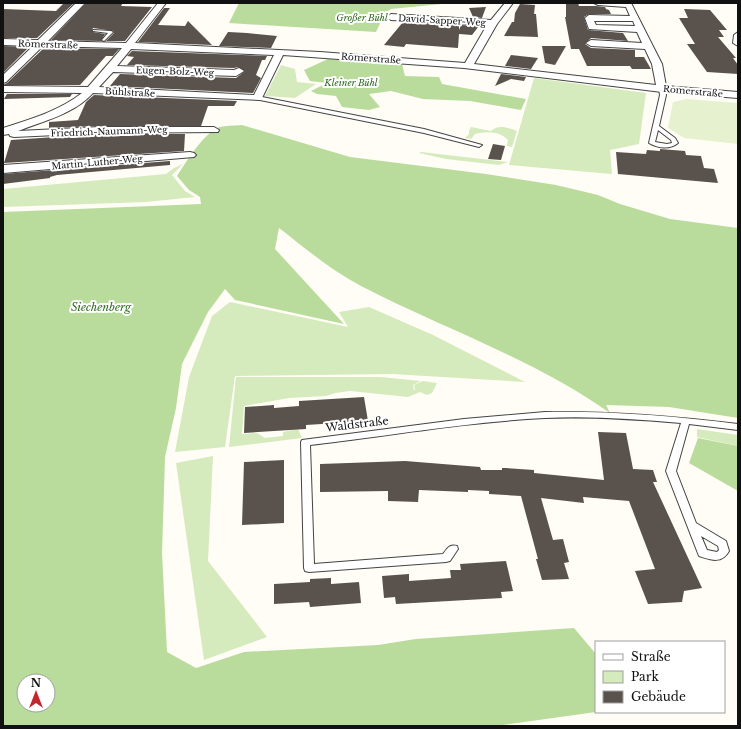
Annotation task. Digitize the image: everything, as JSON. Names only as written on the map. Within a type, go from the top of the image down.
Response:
[{"type":"street","points":[[3,80],[81,3]]},
{"type":"street","points":[[4,132],[39,120],[80,100],[110,69],[162,3]]},
{"type":"street","points":[[468,66],[493,23],[509,3]]},
{"type":"street","points":[[598,3],[629,5],[657,64],[662,89]]},
{"type":"street","name":"David-Sapper-Weg","points":[[391,17],[493,23]]},
{"type":"street","points":[[636,19],[589,18],[592,27],[640,29]]},
{"type":"street","points":[[738,35],[738,43]]},
{"type":"street","name":"Römerstraße","points":[[3,42],[104,40],[129,43]]},
{"type":"street","name":"Römerstraße","points":[[42,41],[129,43],[279,53],[372,57],[468,66],[662,89],[738,95]]},
{"type":"street","points":[[591,43],[648,46]]},
{"type":"street","points":[[257,98],[279,53]]},
{"type":"street","name":"Eugen-Bolz-Weg","points":[[110,69],[236,73],[239,71]]},
{"type":"street","name":"Bühlstraße","points":[[3,89],[91,90],[257,98]]},
{"type":"street","name":"Friedrich-Naumann-Weg","points":[[4,132],[25,134],[100,130],[214,130]]},
{"type":"street","name":"Martin-Luther-Weg","points":[[3,169],[190,155]]},
{"type":"lane","points":[[95,31],[111,32],[104,40]]},
{"type":"lane","points":[[657,127],[658,115],[663,95],[662,89]]},
{"type":"lane","points":[[257,98],[424,131],[479,145]]},
{"type":"lane","name":"Waldstraße","points":[[453,549],[446,558],[309,568],[306,442],[451,423],[517,417],[595,414],[686,420],[738,427]]},
{"type":"lane","points":[[686,420],[671,471],[692,526]]},
{"type":"green space","name":"Großer Bühl","points":[[239,3],[452,3],[391,9],[385,13],[376,32],[229,23]]},
{"type":"green space","name":"Kleiner Bühl","points":[[328,59],[402,64],[405,76],[439,77],[442,84],[526,99],[521,110],[470,101],[423,99],[391,91],[369,94],[380,107],[369,110],[342,107],[336,96],[317,94],[311,91],[327,83],[310,81],[304,70]]},
{"type":"green space","points":[[281,65],[295,69],[297,82],[316,84],[295,98],[265,96]]},
{"type":"green space","points":[[534,78],[646,93],[639,144],[610,150],[612,174],[509,165]]},
{"type":"green space","points":[[686,99],[738,103],[738,144],[684,138],[668,128],[673,102]]},
{"type":"green space","name":"Siechenberg","points":[[242,125],[350,157],[486,174],[556,185],[598,195],[620,204],[670,219],[738,228],[738,418],[669,407],[606,405],[610,413],[551,376],[520,360],[392,302],[350,280],[279,228],[275,249],[344,324],[235,300],[225,289],[208,312],[182,364],[176,408],[165,457],[162,553],[167,652],[196,668],[244,652],[378,645],[416,639],[574,628],[595,653],[595,712],[496,726],[3,726],[3,212],[201,204],[200,197],[189,190],[177,176],[205,137],[220,127]]},
{"type":"green space","points":[[471,127],[491,131],[504,127],[517,131],[512,147],[507,146],[508,140],[505,137],[493,132],[475,134],[471,139],[465,138],[469,134]]},
{"type":"green space","points":[[419,153],[508,162],[499,165],[446,159]]},
{"type":"green space","points":[[183,164],[172,175],[185,191],[195,197],[146,202],[3,207],[3,189],[166,174]]},
{"type":"green space","points":[[230,302],[348,327],[339,312],[369,307],[433,335],[525,382],[392,374],[235,376],[225,447],[175,452],[189,377],[212,316]]},
{"type":"green space","points":[[236,377],[381,377],[421,381],[413,385],[414,390],[414,385],[423,381],[437,383],[432,393],[427,395],[420,392],[408,397],[350,391],[326,396],[289,398],[244,406],[242,434],[257,433],[265,438],[283,436],[283,432],[298,429],[302,438],[229,447]]},
{"type":"green space","points":[[697,429],[738,435],[738,446],[697,437]]},
{"type":"green space","points":[[698,438],[738,446],[738,491],[689,463]]},
{"type":"green space","points":[[213,456],[208,561],[267,637],[204,660],[176,463]]},
{"type":"building","points":[[64,3],[74,3],[37,38],[3,38],[3,9],[56,11]]},
{"type":"building","points":[[86,3],[123,3],[121,6],[152,7],[125,41],[106,41],[114,33],[114,31],[93,28],[93,32],[105,34],[101,41],[51,40]]},
{"type":"building","points":[[566,3],[578,3],[579,6],[605,7],[609,10],[611,14],[589,14],[584,17],[588,30],[623,33],[628,41],[591,38],[585,44],[591,48],[635,50],[635,57],[644,57],[651,69],[632,69],[630,66],[587,66],[579,49],[571,49],[565,17]]},
{"type":"building","points":[[520,4],[535,5],[534,14],[536,14],[538,37],[504,36],[512,22],[514,22],[515,13]]},
{"type":"building","points":[[486,7],[482,18],[473,17],[469,8]]},
{"type":"building","points":[[164,8],[170,8],[158,25],[185,26],[188,21],[212,45],[138,42]]},
{"type":"building","points":[[684,9],[710,10],[727,30],[719,30],[724,37],[718,37],[736,58],[733,58],[738,65],[738,74],[707,72],[687,44],[695,44],[679,18],[688,18]]},
{"type":"building","points":[[403,22],[459,25],[459,30],[461,25],[479,26],[472,35],[459,34],[458,48],[406,44],[404,47],[384,45]]},
{"type":"building","points":[[228,32],[277,36],[271,48],[219,46]]},
{"type":"building","points":[[3,46],[29,47],[3,73]]},
{"type":"building","points":[[542,46],[566,46],[555,65],[545,63]]},
{"type":"building","points":[[44,48],[119,49],[113,56],[106,56],[80,85],[3,85]]},
{"type":"building","points":[[132,51],[267,56],[265,60],[262,60],[256,75],[261,78],[253,93],[110,86],[120,74],[236,78],[245,71],[238,67],[127,65],[134,57],[127,56]]},
{"type":"building","points":[[511,55],[538,58],[531,69],[505,66]]},
{"type":"building","points":[[501,74],[526,77],[524,81],[511,79],[495,86]]},
{"type":"building","points":[[7,94],[72,94],[70,97],[4,99]]},
{"type":"building","points":[[94,95],[237,101],[234,106],[208,106],[201,126],[100,126],[49,128],[49,122],[78,120],[86,102]]},
{"type":"building","points":[[100,134],[185,134],[184,151],[4,163],[11,140]]},
{"type":"building","points":[[493,144],[505,146],[501,160],[488,159]]},
{"type":"building","points":[[660,149],[685,151],[686,155],[701,156],[704,168],[714,169],[718,183],[618,174],[616,152],[646,154],[647,150],[660,151]]},
{"type":"building","points":[[170,161],[170,165],[57,175],[50,178],[3,184],[3,174]]},
{"type":"building","points":[[364,397],[368,421],[306,425],[306,429],[244,433],[245,407],[274,405],[274,408],[299,406],[299,401]]},
{"type":"building","points":[[598,432],[626,433],[633,469],[653,470],[657,482],[653,482],[702,588],[684,591],[682,602],[648,604],[635,571],[655,569],[629,501],[583,497],[584,503],[541,498],[553,540],[563,539],[569,562],[564,563],[569,579],[542,580],[536,559],[538,559],[521,496],[489,494],[489,491],[468,490],[468,492],[419,490],[418,502],[388,501],[388,491],[320,492],[320,464],[405,461],[480,467],[481,470],[502,470],[502,468],[505,468],[534,470],[534,473],[604,480]]},
{"type":"building","points":[[284,460],[284,523],[242,525],[244,462]]},
{"type":"building","points":[[506,561],[513,591],[501,592],[502,598],[396,604],[395,597],[384,598],[382,576],[409,574],[409,581],[451,578],[450,570],[461,570],[460,564]]},
{"type":"building","points":[[331,578],[331,584],[359,582],[361,603],[310,607],[309,602],[274,604],[274,584],[310,582],[310,579]]}]
